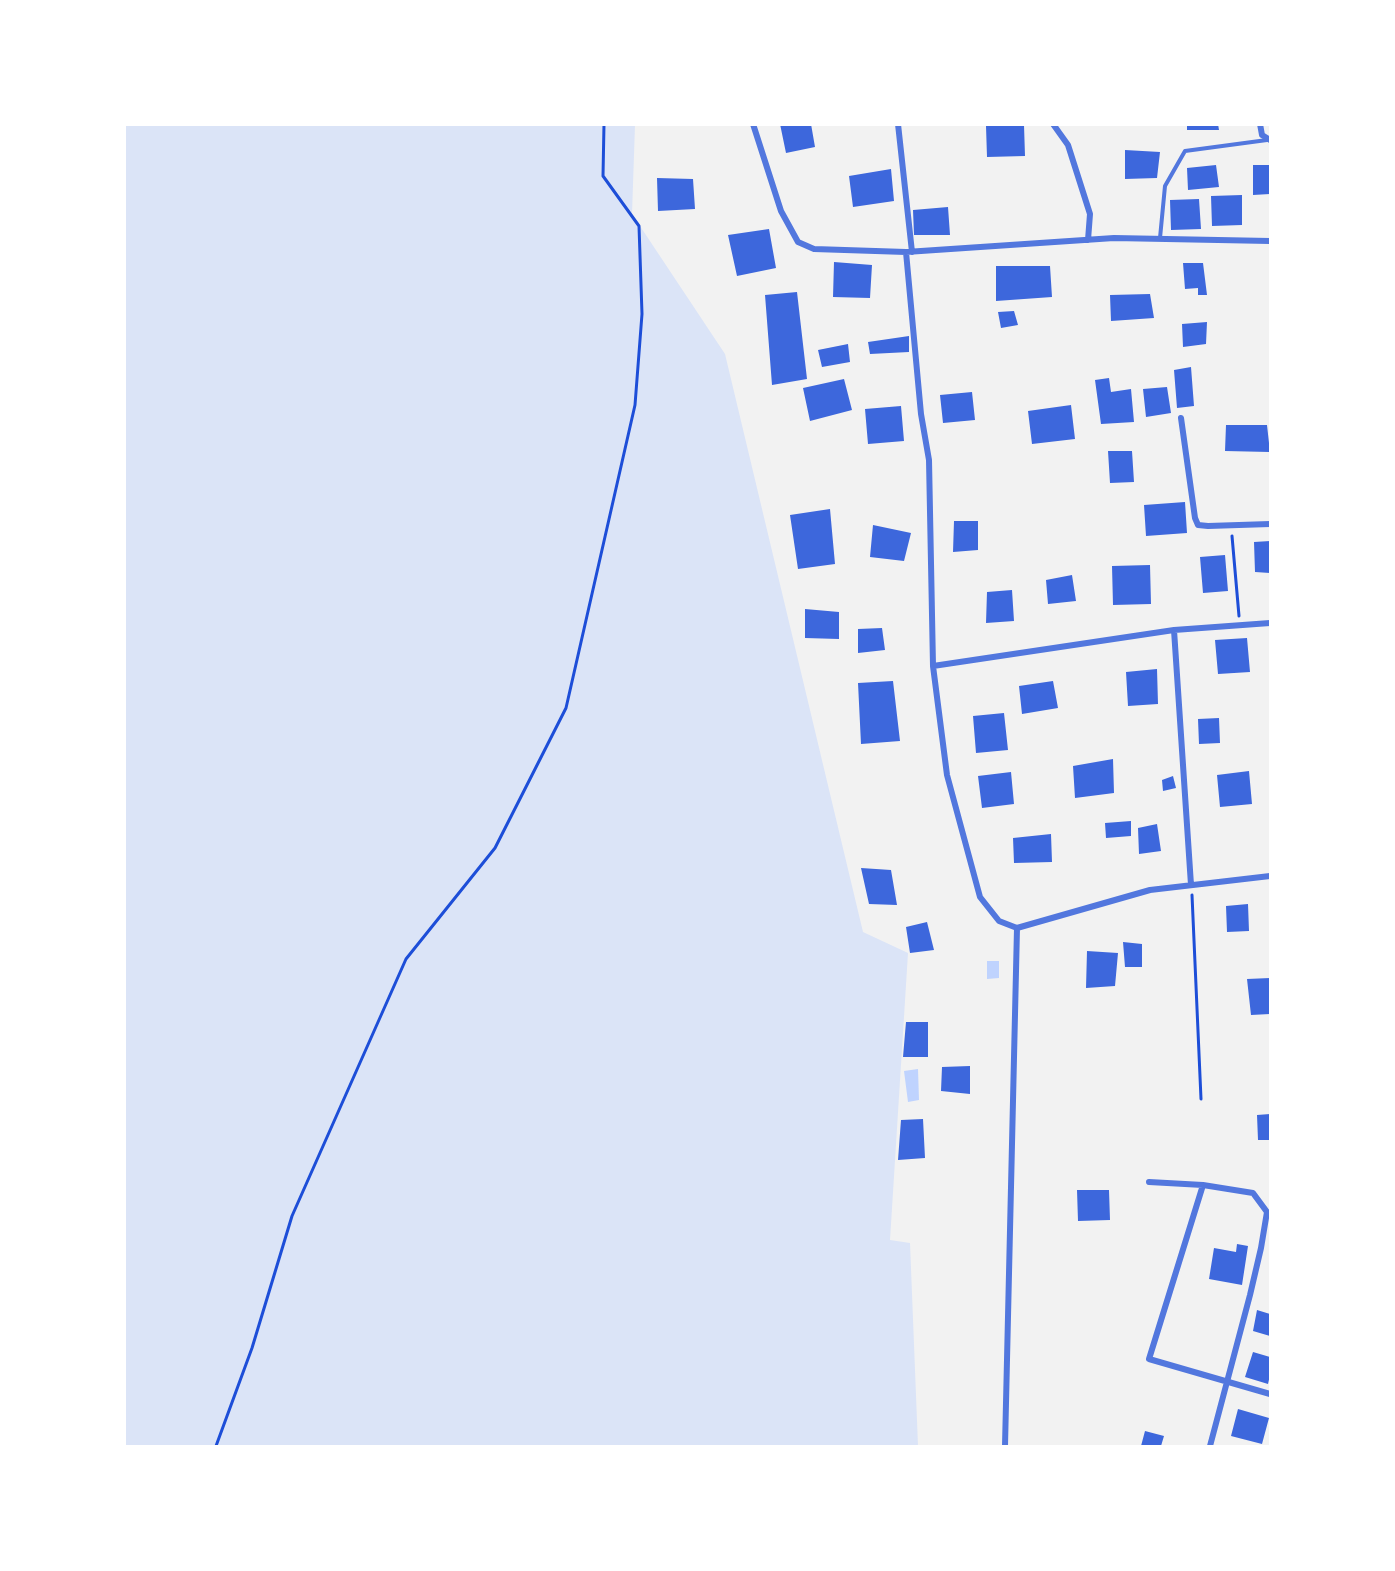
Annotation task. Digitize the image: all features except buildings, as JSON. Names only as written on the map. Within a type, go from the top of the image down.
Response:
[{"type":"street","points":[[753,124],[781,211],[798,242],[814,249],[909,252],[1088,240],[1270,241]]},
{"type":"street","points":[[898,124],[921,414],[928,460],[933,666],[947,775],[980,897],[999,921],[1017,928],[1150,890],[1270,876]]},
{"type":"street","points":[[1053,124],[1068,144],[1090,214],[1088,240]]},
{"type":"street","points":[[1260,124],[1262,135],[1269,140]]},
{"type":"street","points":[[1181,418],[1195,518],[1198,525],[1270,524]]},
{"type":"street","points":[[933,666],[1174,630],[1240,627],[1270,623]]},
{"type":"street","points":[[1174,630],[1191,885]]},
{"type":"street","points":[[1005,1446],[1017,928]]},
{"type":"street","points":[[1149,1182],[1203,1185],[1253,1192],[1267,1212],[1252,1285],[1210,1446]]},
{"type":"street","points":[[1203,1185],[1149,1359],[1270,1394]]},
{"type":"lane","points":[[1160,239],[1165,186],[1185,151],[1269,140]]},
{"type":"path","points":[[216,1446],[252,1348],[292,1216],[406,959],[495,848],[566,708],[634,405],[642,314],[639,226],[603,176],[604,124]]},
{"type":"path","points":[[1231,525],[1240,627]]},
{"type":"path","points":[[1191,885],[1201,1099]]},
{"type":"shaded area","points":[[125,125],[635,125],[632,214],[725,354],[863,932],[908,953],[890,1240],[910,1243],[918,1446],[125,1446]]},
{"type":"water","points":[[987,961],[999,961],[999,978],[987,979]]},
{"type":"water","points":[[918,1069],[919,1100],[908,1102],[904,1071]]}]
